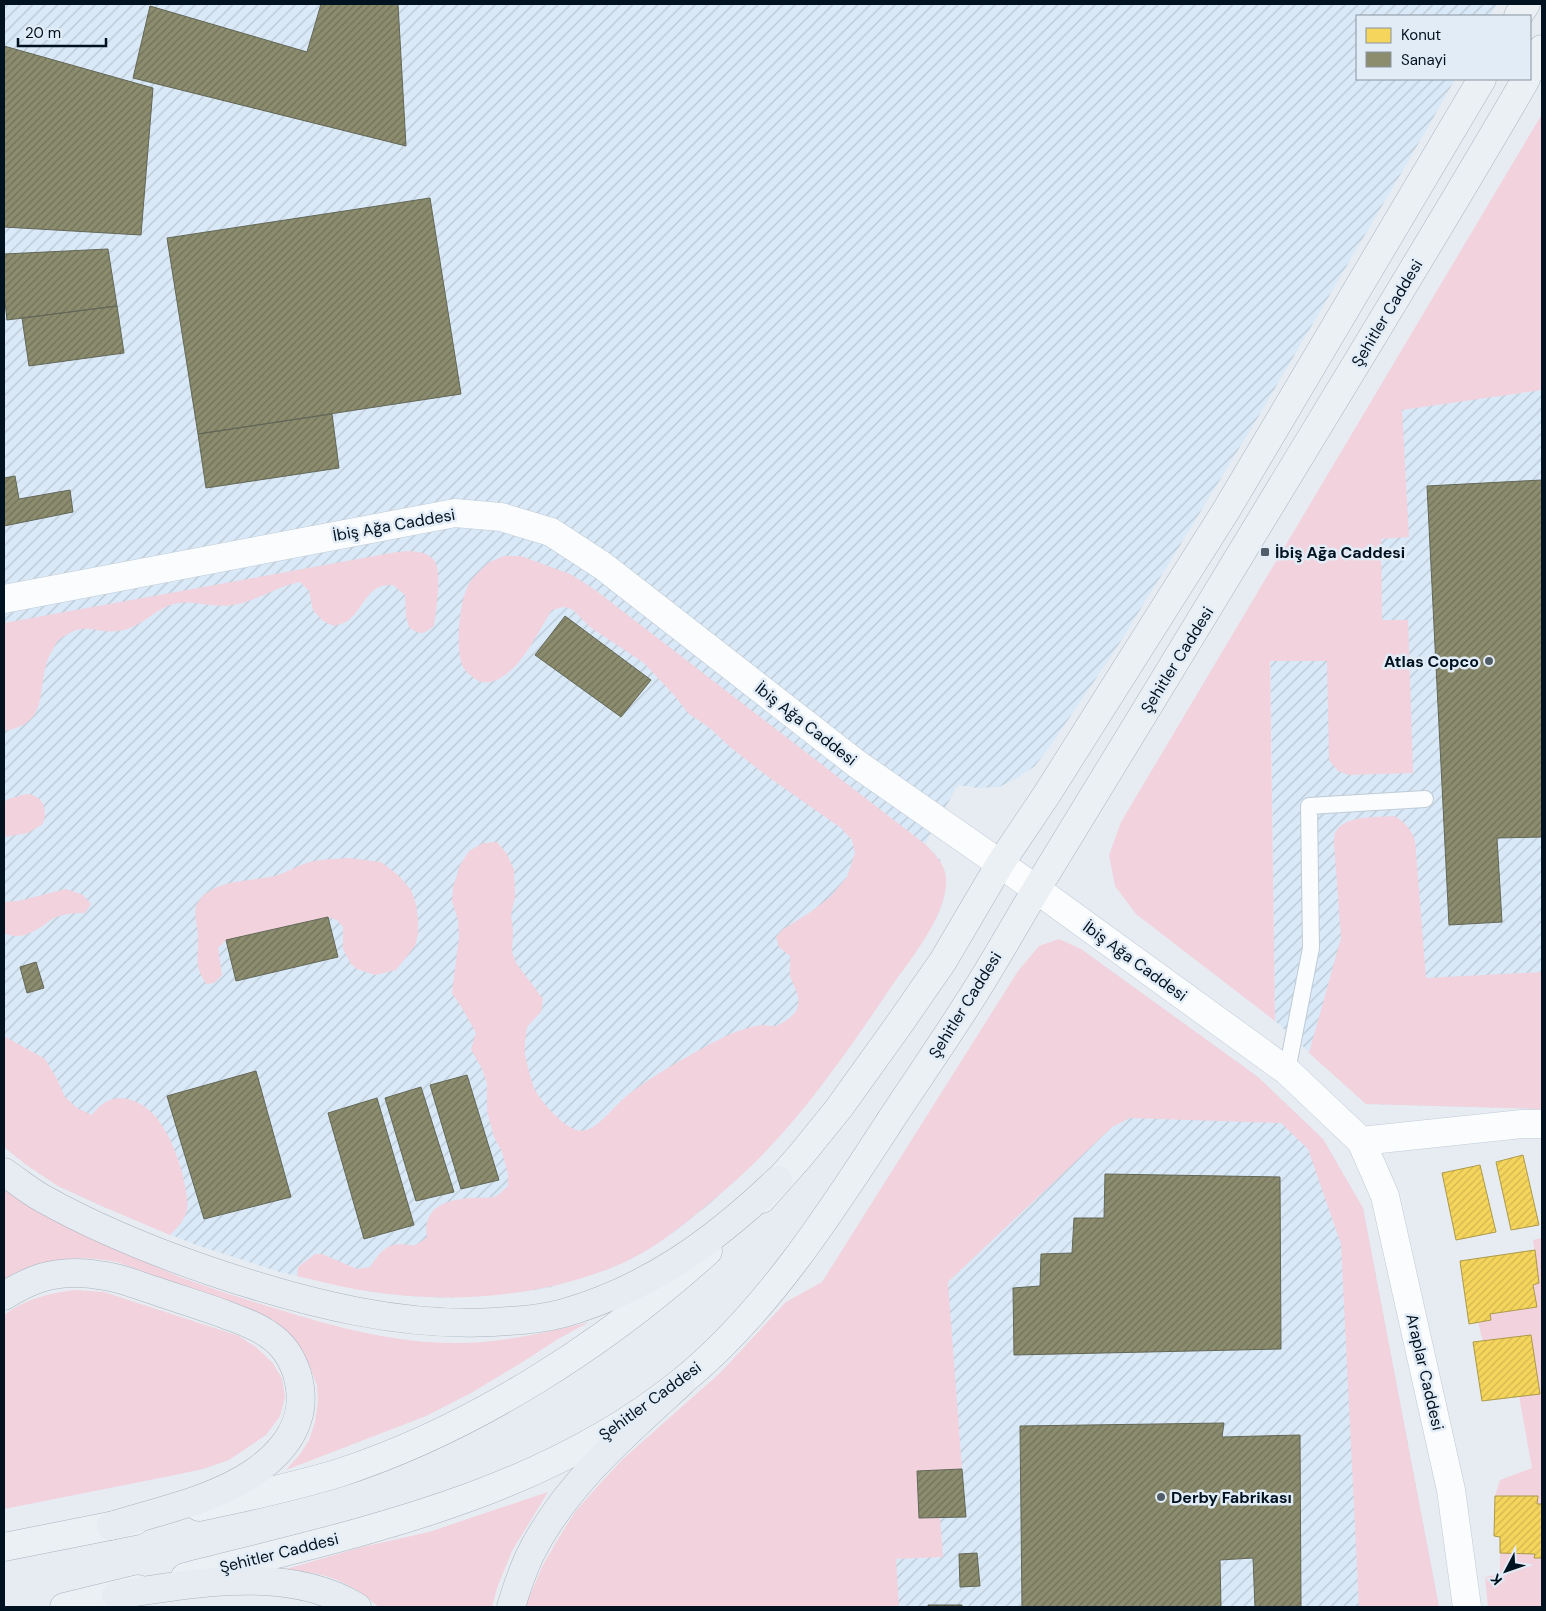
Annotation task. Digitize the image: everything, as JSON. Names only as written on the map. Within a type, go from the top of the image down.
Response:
[{"type":"highway","points":[[4,1172],[41,1198],[98,1227],[174,1258],[258,1287],[319,1304],[373,1314],[432,1322],[477,1324],[523,1320],[562,1313],[631,1288],[692,1253],[726,1227],[778,1180]]},
{"type":"highway","points":[[4,1296],[17,1287],[38,1278],[60,1274],[83,1273],[107,1276],[245,1322],[269,1334],[285,1349],[294,1365],[301,1386],[301,1408],[294,1428],[283,1446],[270,1460],[237,1482],[214,1492],[192,1501],[111,1526]]},
{"type":"highway","points":[[511,1607],[530,1556],[563,1504],[604,1456],[681,1382]]},
{"type":"highway","points":[[116,1595],[206,1583],[270,1581],[331,1594],[357,1607]]},
{"type":"main road","points":[[1519,15],[1526,4]]},
{"type":"main road","points":[[1531,69],[1542,49]]},
{"type":"main road","points":[[4,1547],[272,1491],[338,1473],[397,1451],[464,1420],[554,1368],[627,1318],[687,1270],[738,1223],[778,1180],[839,1108],[943,961],[1000,864],[1047,794],[1227,508],[1481,80]]},
{"type":"main road","name":"Şehitler Caddesi","points":[[64,1607],[350,1535],[427,1512],[524,1476],[598,1440],[639,1413],[681,1382],[751,1314],[821,1224],[862,1166],[973,994],[1240,556],[1525,80]]},
{"type":"street","name":"İbiş Ağa Caddesi","points":[[4,599],[455,512],[501,516],[551,532],[603,566],[857,764],[1036,889],[1287,1071],[1361,1142]]},
{"type":"street","points":[[1361,1142],[1522,1124],[1542,1124]]},
{"type":"street","name":"Araplar Caddesi","points":[[1361,1142],[1385,1196],[1451,1490],[1467,1607]]},
{"type":"lane","points":[[1287,1071],[1311,948],[1309,806],[1425,799]]},
{"type":"shaded area","points":[[4,4],[1497,4],[1491,15],[1356,15],[1356,80],[1454,80],[1430,124],[1257,419],[1179,547],[1114,652],[1051,745],[1035,766],[999,787],[977,788],[958,785],[925,844],[940,859],[946,876],[944,897],[937,918],[869,1019],[832,1071],[769,1148],[716,1198],[678,1230],[639,1255],[609,1269],[545,1289],[444,1298],[366,1291],[280,1272],[196,1245],[58,1186],[4,1147]]},
{"type":"shaded area","points":[[1542,114],[1542,390],[1402,410],[1409,537],[1381,539],[1382,620],[1408,620],[1413,773],[1349,775],[1338,771],[1329,760],[1327,661],[1270,661],[1275,1021],[1136,914],[1115,886],[1109,855],[1121,822]]},
{"type":"shaded area","points":[[1542,390],[1542,1109],[1366,1104],[1275,1021],[1270,629],[1371,413]]},
{"type":"shaded area","points":[[410,551],[428,555],[433,559],[438,571],[434,626],[422,633],[416,632],[409,627],[406,616],[405,595],[393,585],[385,585],[372,592],[349,620],[334,626],[323,621],[313,610],[309,591],[300,582],[250,601],[232,605],[176,604],[162,609],[125,630],[83,629],[69,633],[60,639],[54,646],[47,663],[37,711],[30,720],[20,727],[4,731],[4,623]]},
{"type":"shaded area","points":[[504,556],[521,556],[570,574],[594,589],[925,844],[939,859],[945,872],[945,891],[941,905],[927,935],[862,1029],[801,1112],[767,1150],[724,1191],[661,1241],[635,1257],[580,1279],[520,1292],[489,1296],[427,1297],[397,1295],[350,1288],[297,1276],[298,1267],[315,1254],[322,1254],[357,1269],[370,1267],[386,1248],[395,1244],[415,1245],[427,1237],[426,1227],[428,1218],[438,1207],[454,1200],[494,1197],[508,1186],[508,1174],[502,1152],[494,1137],[487,1111],[487,1084],[483,1071],[471,1049],[476,1033],[452,993],[459,937],[458,920],[452,901],[453,887],[460,865],[469,851],[483,843],[497,842],[507,854],[514,870],[515,897],[511,915],[513,931],[512,952],[516,963],[543,999],[541,1012],[527,1027],[525,1040],[525,1051],[532,1083],[544,1103],[557,1117],[572,1128],[580,1131],[598,1124],[629,1094],[697,1051],[735,1032],[763,1025],[776,1026],[793,1015],[798,1006],[798,997],[790,975],[790,956],[779,947],[776,937],[782,930],[830,897],[847,877],[855,853],[852,840],[841,828],[767,776],[730,747],[711,729],[688,713],[644,663],[590,627],[572,609],[563,607],[552,610],[519,661],[501,677],[494,681],[481,682],[469,674],[463,667],[459,649],[459,626],[463,602],[470,582],[475,576],[490,562]]},
{"type":"shaded area","points":[[26,794],[37,797],[43,804],[45,813],[43,824],[28,833],[4,837],[4,802]]},
{"type":"shaded area","points":[[1394,816],[1407,826],[1415,841],[1426,978],[1542,972],[1542,1109],[1366,1104],[1309,1053],[1341,938],[1334,843],[1336,831],[1341,826],[1355,819]]},
{"type":"shaded area","points":[[348,858],[381,862],[398,875],[411,890],[416,904],[418,934],[415,946],[396,970],[375,975],[357,969],[351,964],[343,949],[343,927],[337,920],[328,917],[226,940],[218,948],[222,975],[214,983],[206,984],[198,966],[198,937],[195,916],[196,906],[202,897],[219,887],[278,875],[315,861]]},
{"type":"shaded area","points":[[66,889],[83,895],[91,904],[85,913],[57,917],[24,935],[14,936],[4,933],[4,902],[18,901]]},
{"type":"shaded area","points":[[1059,939],[1081,949],[1258,1077],[1323,1139],[1363,1208],[1439,1607],[1359,1607],[1341,1244],[1308,1149],[1281,1123],[1130,1118],[1112,1127],[948,1282],[962,1469],[917,1472],[919,1518],[940,1517],[943,1557],[896,1559],[899,1607],[525,1607],[543,1565],[558,1539],[575,1512],[596,1488],[623,1459],[720,1373],[786,1302],[822,1282],[1018,971],[1039,946]]},
{"type":"shaded area","points":[[1081,949],[1258,1077],[1323,1139],[1363,1208],[1439,1607],[612,1607]]},
{"type":"shaded area","points":[[4,1036],[45,1059],[65,1097],[77,1108],[92,1115],[107,1101],[121,1098],[138,1103],[148,1109],[156,1118],[175,1150],[187,1196],[186,1214],[170,1235],[58,1186],[4,1147]]},
{"type":"shaded area","points":[[4,1189],[61,1221],[180,1277],[228,1294],[343,1328],[410,1340],[472,1343],[523,1337],[589,1322],[471,1393],[426,1416],[286,1470],[301,1453],[309,1440],[315,1422],[318,1402],[317,1385],[300,1349],[246,1308],[117,1262],[73,1258],[45,1262],[31,1266],[4,1279]]},
{"type":"shaded area","points":[[1542,1238],[1542,1607],[1488,1607],[1485,1577],[1500,1574],[1500,1537],[1494,1536],[1495,1496],[1500,1480],[1532,1468],[1519,1396],[1540,1393],[1531,1335],[1483,1341],[1478,1323],[1490,1320],[1490,1314],[1536,1307],[1533,1285],[1539,1283],[1533,1240]]},
{"type":"shaded area","points":[[75,1290],[104,1292],[239,1336],[257,1348],[273,1363],[282,1379],[285,1397],[280,1416],[266,1435],[229,1460],[203,1469],[4,1509],[4,1315],[20,1305],[38,1298]]},
{"type":"shaded area","points":[[548,1492],[512,1551],[497,1588],[492,1607],[379,1607],[347,1584],[314,1573],[286,1569],[362,1547],[429,1532]]},
{"type":"building: Konut","points":[[1523,1155],[1539,1225],[1511,1230],[1496,1162]]},
{"type":"building: Konut","points":[[1480,1165],[1496,1232],[1456,1240],[1442,1173]]},
{"type":"building: Konut","points":[[1535,1250],[1539,1283],[1533,1285],[1537,1307],[1490,1314],[1491,1320],[1469,1324],[1460,1261]]},
{"type":"building: Konut","points":[[1531,1335],[1540,1394],[1482,1401],[1473,1342]]},
{"type":"building: Konut","points":[[1495,1496],[1538,1496],[1537,1504],[1542,1504],[1542,1558],[1534,1558],[1535,1554],[1500,1553],[1500,1537],[1494,1536]]},
{"type":"building: Sanayi","points":[[321,4],[398,4],[406,146],[133,78],[150,6],[307,52]]},
{"type":"building: Sanayi","points":[[4,46],[153,88],[141,235],[4,227]]},
{"type":"building: Sanayi","points":[[430,198],[461,394],[198,434],[167,238]]},
{"type":"building: Sanayi","points":[[108,249],[117,306],[7,320],[4,293],[4,254]]},
{"type":"building: Sanayi","points":[[117,306],[124,353],[29,366],[22,318]]},
{"type":"building: Sanayi","points":[[332,414],[339,468],[206,488],[198,434]]},
{"type":"building: Sanayi","points":[[15,476],[19,499],[70,490],[73,512],[4,526],[4,478]]},
{"type":"building: Sanayi","name":"Atlas Copco","points":[[1542,480],[1542,837],[1497,838],[1502,922],[1449,925],[1427,486]]},
{"type":"building: Sanayi","points":[[565,616],[651,680],[621,717],[535,655]]},
{"type":"building: Sanayi","points":[[328,917],[338,957],[236,981],[226,940]]},
{"type":"building: Sanayi","points":[[36,962],[44,988],[27,993],[20,967]]},
{"type":"building: Sanayi","points":[[256,1071],[291,1197],[204,1219],[167,1096]]},
{"type":"building: Sanayi","points":[[467,1075],[499,1180],[461,1189],[430,1085]]},
{"type":"building: Sanayi","points":[[421,1087],[454,1192],[416,1201],[385,1098]]},
{"type":"building: Sanayi","points":[[377,1098],[414,1225],[364,1239],[328,1113]]},
{"type":"building: Sanayi","points":[[1105,1174],[1280,1177],[1281,1349],[1014,1355],[1013,1288],[1040,1286],[1041,1254],[1072,1253],[1074,1218],[1104,1218]]},
{"type":"building: Sanayi","name":"Derby Fabrikası","points":[[1224,1423],[1222,1437],[1300,1435],[1301,1607],[1255,1607],[1253,1558],[1220,1560],[1221,1607],[1022,1607],[1020,1426]]},
{"type":"building: Sanayi","points":[[962,1469],[966,1517],[919,1518],[917,1471]]},
{"type":"building: Sanayi","points":[[977,1553],[980,1586],[960,1587],[959,1554]]},
{"type":"building: Sanayi","points":[[928,1605],[962,1605],[962,1607],[928,1607]]},
{"type":"place","name":"İbiş Ağa Caddesi","points":[[1265,552]]},
{"type":"place","name":"Atlas Copco","points":[[1489,661]]},
{"type":"place","name":"Derby Fabrikası","points":[[1161,1497]]}]
